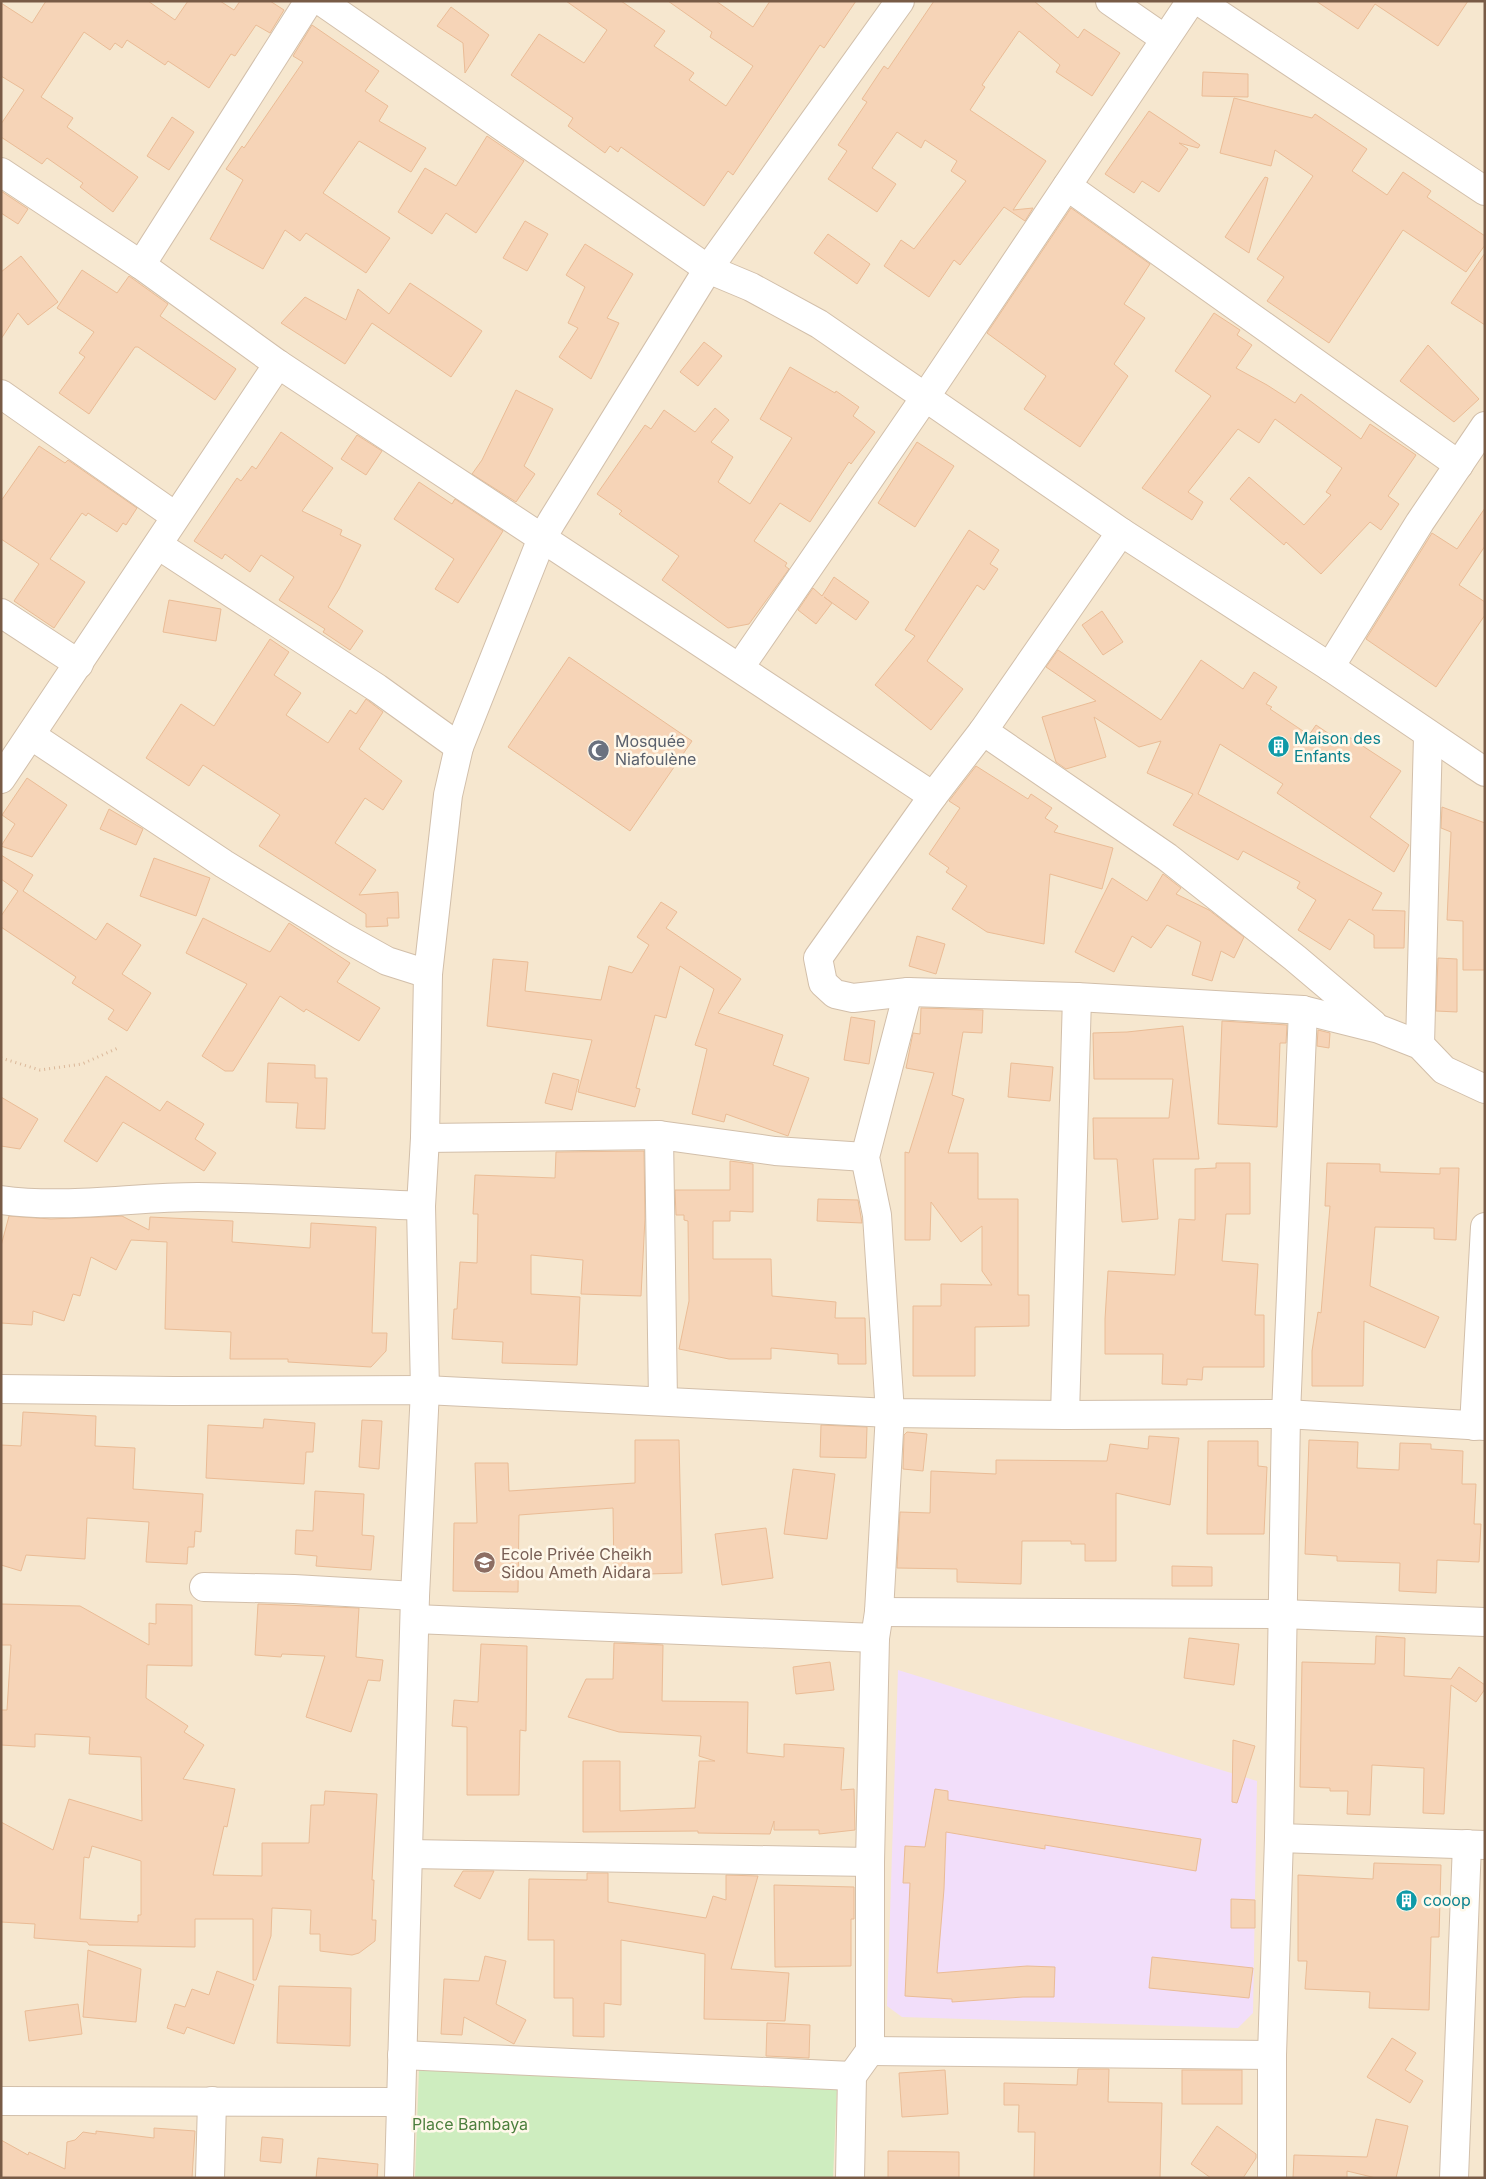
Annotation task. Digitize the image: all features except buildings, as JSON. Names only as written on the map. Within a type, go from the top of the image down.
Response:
[{"type":"street","points":[[142,265],[309,1]]},
{"type":"street","points":[[321,1],[708,269],[751,287],[819,324],[1121,532],[1330,667],[1428,736],[1485,772]]},
{"type":"street","points":[[1110,1],[1165,39]]},
{"type":"street","points":[[740,666],[924,398],[1191,1]]},
{"type":"street","points":[[1200,1],[1485,191]]},
{"type":"street","points":[[398,2178],[415,1607],[425,1390],[421,1206],[425,1138],[428,974],[448,795],[459,747],[542,538],[708,269],[899,2]]},
{"type":"street","points":[[1,172],[142,265],[278,364],[740,666],[933,796]]},
{"type":"street","points":[[1067,186],[1459,465]]},
{"type":"street","points":[[1,779],[32,736],[158,545],[175,516],[278,364]]},
{"type":"street","points":[[1,394],[175,516]]},
{"type":"street","points":[[1330,667],[1410,537],[1485,426]]},
{"type":"street","points":[[1121,532],[983,731],[933,796],[818,958],[823,982],[835,994],[853,998],[908,992],[1077,997],[1303,1010],[1379,1029],[1420,1045],[1444,1070],[1485,1089]]},
{"type":"street","points":[[158,545],[378,688],[459,747]]},
{"type":"street","points":[[1,613],[79,664]]},
{"type":"street","points":[[983,731],[1167,858],[1295,958],[1379,1029]]},
{"type":"street","points":[[32,736],[224,864],[342,936],[387,961],[428,974]]},
{"type":"street","points":[[1420,1045],[1428,736]]},
{"type":"street","points":[[850,2178],[852,2076],[870,2051],[870,1862],[875,1638],[879,1612],[890,1413],[877,1216],[865,1156],[908,992]]},
{"type":"street","points":[[1065,1415],[1077,997]]},
{"type":"street","points":[[1272,2178],[1272,2055],[1279,1838],[1286,1414],[1303,1010]]},
{"type":"street","points":[[425,1138],[659,1135],[774,1151],[865,1156]]},
{"type":"street","points":[[659,1135],[663,1401]]},
{"type":"street","points":[[1,1200],[33,1204],[77,1204],[139,1198],[199,1197],[421,1206]]},
{"type":"street","points":[[1,1389],[174,1391],[425,1390],[890,1413],[1065,1415],[1286,1414],[1479,1426],[1485,1227]]},
{"type":"street","points":[[204,1587],[294,1589],[415,1607],[875,1638]]},
{"type":"street","points":[[879,1612],[1282,1614],[1485,1622]]},
{"type":"street","points":[[1279,1838],[1476,1844],[1454,2178]]},
{"type":"street","points":[[409,1854],[870,1862]]},
{"type":"street","points":[[870,2051],[1272,2055]]},
{"type":"street","points":[[402,2055],[852,2076]]},
{"type":"street","points":[[1,2101],[400,2102]]},
{"type":"street","points":[[210,2178],[212,2101]]},
{"type":"path","points":[[1,1058],[40,1070],[82,1064],[118,1048]]},
{"type":"shaded area","points":[[1,1],[1485,1],[1485,2178],[1,2178]]},
{"type":"shaded area","points":[[898,1670],[1257,1781],[1253,2013],[1238,2028],[902,2017],[887,2006]]},
{"type":"green space","name":"Place Bambaya","points":[[419,2069],[837,2088],[833,2178],[415,2178]]},
{"type":"place","name":"Maison des Enfants","points":[[1278,747]]},
{"type":"place","name":"Mosquée Niafoulène","points":[[599,750]]},
{"type":"place","name":"Ecole Privée Cheikh Sidou Ameth Aidara","points":[[485,1563]]},
{"type":"place","name":"cooop","points":[[1407,1900]]}]
